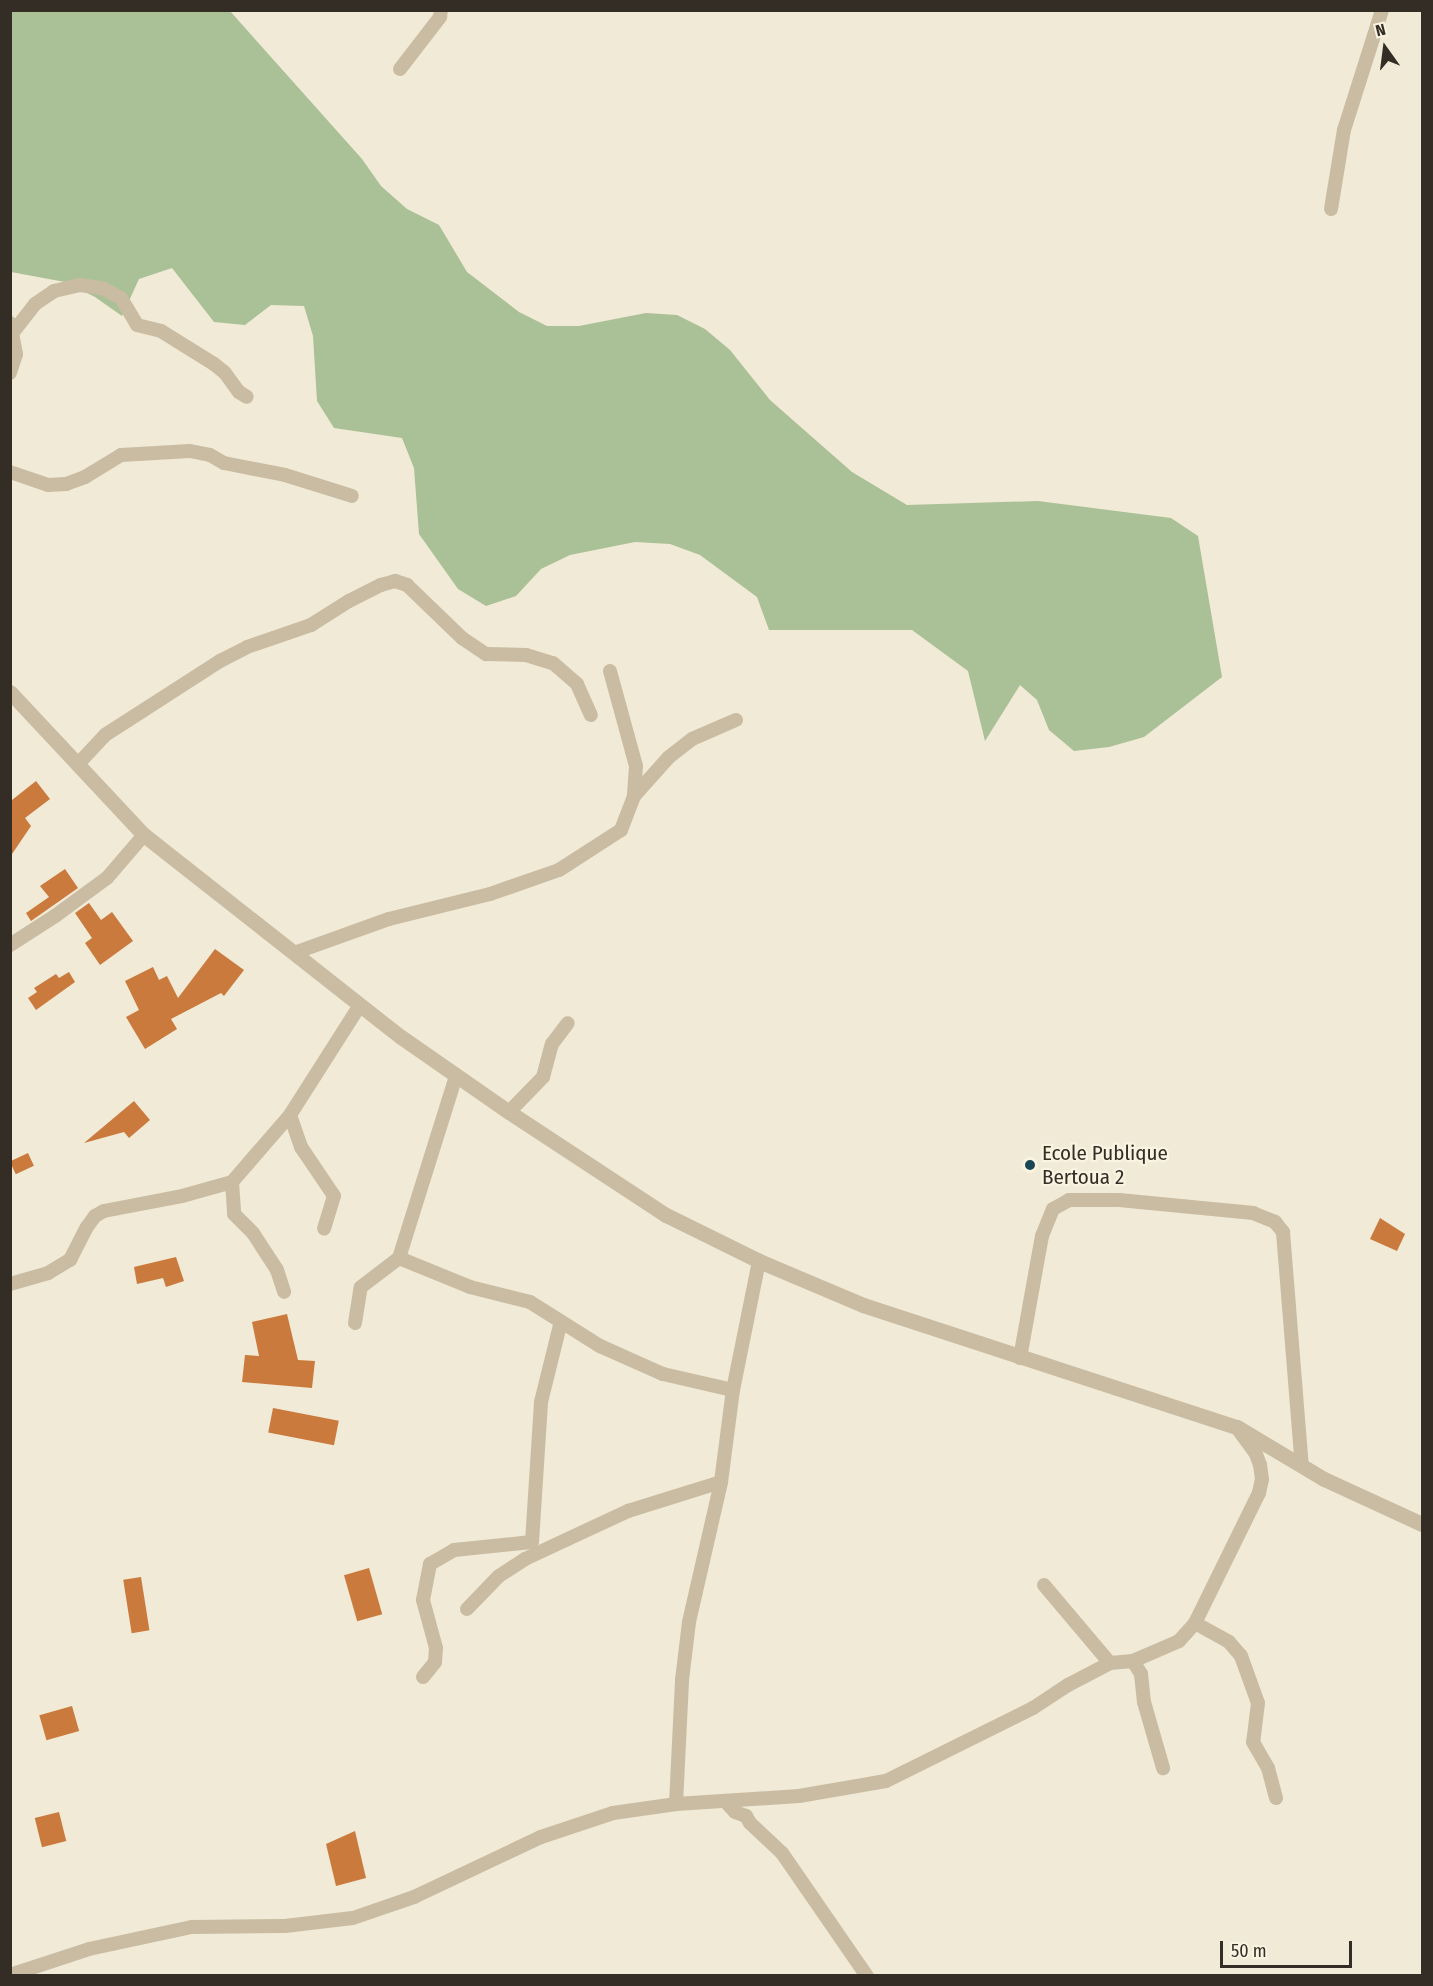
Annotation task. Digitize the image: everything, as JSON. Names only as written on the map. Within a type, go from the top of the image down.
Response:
[{"type":"street","points":[[400,69],[440,17],[441,10]]},
{"type":"street","points":[[1331,209],[1344,130],[1382,10]]},
{"type":"street","points":[[10,373],[16,354],[12,327],[35,304],[54,291],[66,286],[80,285],[102,288],[121,298],[137,325],[161,331],[214,364],[225,373],[239,392],[247,397]]},
{"type":"street","points":[[10,472],[48,485],[66,484],[85,477],[121,455],[190,451],[210,455],[224,463],[285,475],[352,496]]},
{"type":"street","points":[[79,763],[105,735],[220,661],[248,647],[311,625],[349,601],[381,585],[395,581],[407,585],[462,638],[486,654],[526,655],[554,663],[577,684],[591,716]]},
{"type":"street","points":[[294,953],[389,919],[490,894],[558,870],[621,830],[634,796],[636,766],[610,671]]},
{"type":"street","points":[[10,692],[79,763],[144,835],[360,1005],[456,1076],[666,1215],[759,1261],[862,1305],[1237,1427],[1324,1479],[1422,1524]]},
{"type":"street","points":[[634,796],[669,757],[692,740],[736,720]]},
{"type":"street","points":[[10,945],[107,878],[144,835]]},
{"type":"street","points":[[10,1284],[48,1273],[70,1260],[87,1227],[95,1216],[104,1211],[182,1196],[232,1182],[290,1114],[360,1005]]},
{"type":"street","points":[[509,1112],[543,1077],[552,1044],[568,1023]]},
{"type":"street","points":[[355,1323],[361,1287],[399,1258],[456,1076]]},
{"type":"street","points":[[290,1114],[301,1147],[334,1196],[324,1229]]},
{"type":"street","points":[[232,1182],[234,1214],[253,1233],[277,1270],[284,1292]]},
{"type":"street","points":[[1020,1358],[1042,1236],[1053,1209],[1069,1200],[1119,1200],[1253,1213],[1275,1222],[1283,1232],[1302,1466]]},
{"type":"street","points":[[399,1258],[470,1287],[530,1302],[600,1346],[663,1374],[733,1390]]},
{"type":"street","points":[[676,1804],[682,1680],[689,1622],[720,1482],[733,1390],[759,1261]]},
{"type":"street","points":[[423,1677],[435,1662],[436,1655],[429,1617],[423,1600],[430,1564],[454,1550],[532,1542],[541,1401],[561,1321]]},
{"type":"street","points":[[10,1975],[89,1949],[192,1927],[285,1926],[353,1917],[414,1897],[541,1837],[613,1813],[676,1804],[799,1796],[886,1781],[1033,1708],[1068,1685],[1110,1663],[1133,1661],[1179,1641],[1195,1623],[1259,1493],[1262,1479],[1260,1465],[1256,1454],[1237,1427]]},
{"type":"street","points":[[467,1609],[499,1576],[525,1560],[628,1511],[720,1482]]},
{"type":"street","points":[[1044,1585],[1110,1663]]},
{"type":"street","points":[[1195,1623],[1228,1642],[1241,1656],[1258,1703],[1254,1742],[1268,1768],[1276,1798]]},
{"type":"street","points":[[1133,1661],[1141,1674],[1144,1702],[1163,1768]]},
{"type":"street","points":[[726,1802],[735,1812],[746,1816],[750,1823],[782,1852],[867,1976]]},
{"type":"green space","points":[[10,11],[230,11],[362,159],[381,186],[407,209],[439,225],[467,272],[519,312],[547,326],[579,326],[646,313],[677,315],[705,329],[730,350],[770,400],[852,472],[907,505],[1038,501],[1171,518],[1198,536],[1222,677],[1144,737],[1109,747],[1074,751],[1049,730],[1037,700],[1020,685],[985,741],[968,671],[912,630],[769,630],[757,597],[700,555],[670,544],[635,542],[570,555],[541,569],[516,596],[486,606],[458,589],[419,534],[414,468],[402,438],[334,428],[317,401],[313,336],[304,306],[271,305],[245,325],[214,322],[172,268],[139,279],[122,316],[95,297],[65,282],[11,272]]},
{"type":"building","points":[[36,781],[50,799],[25,818],[31,826],[10,857],[10,798],[12,800]]},
{"type":"building","points":[[65,869],[78,888],[31,921],[26,913],[49,897],[40,886]]},
{"type":"building","points":[[89,903],[101,920],[112,912],[133,941],[100,965],[85,943],[92,938],[75,913]]},
{"type":"building","points":[[215,949],[244,970],[224,996],[221,993],[171,1019],[177,1029],[145,1049],[126,1017],[139,1010],[125,981],[153,967],[159,980],[167,976],[178,998]]},
{"type":"building","points":[[69,972],[75,982],[36,1010],[28,998],[37,992],[34,988],[56,974],[59,978]]},
{"type":"building","points":[[134,1101],[150,1120],[129,1138],[124,1132],[84,1143]]},
{"type":"building","points":[[28,1153],[34,1166],[16,1174],[10,1161]]},
{"type":"building","points":[[1380,1218],[1405,1234],[1397,1251],[1370,1239]]},
{"type":"building","points":[[176,1257],[184,1281],[166,1287],[163,1278],[137,1284],[134,1267]]},
{"type":"building","points":[[287,1314],[298,1360],[315,1361],[312,1388],[242,1382],[245,1355],[259,1356],[252,1322]]},
{"type":"building","points":[[273,1408],[339,1421],[334,1445],[268,1433]]},
{"type":"building","points":[[369,1568],[382,1614],[357,1621],[344,1575]]},
{"type":"building","points":[[141,1577],[149,1630],[132,1633],[123,1580]]},
{"type":"building","points":[[72,1706],[79,1731],[46,1740],[39,1715]]},
{"type":"building","points":[[59,1812],[66,1841],[42,1847],[35,1818]]},
{"type":"building","points":[[355,1831],[366,1878],[336,1886],[326,1844]]},
{"type":"place","name":"Ecole Publique Bertoua 2","points":[[1030,1165]]}]
